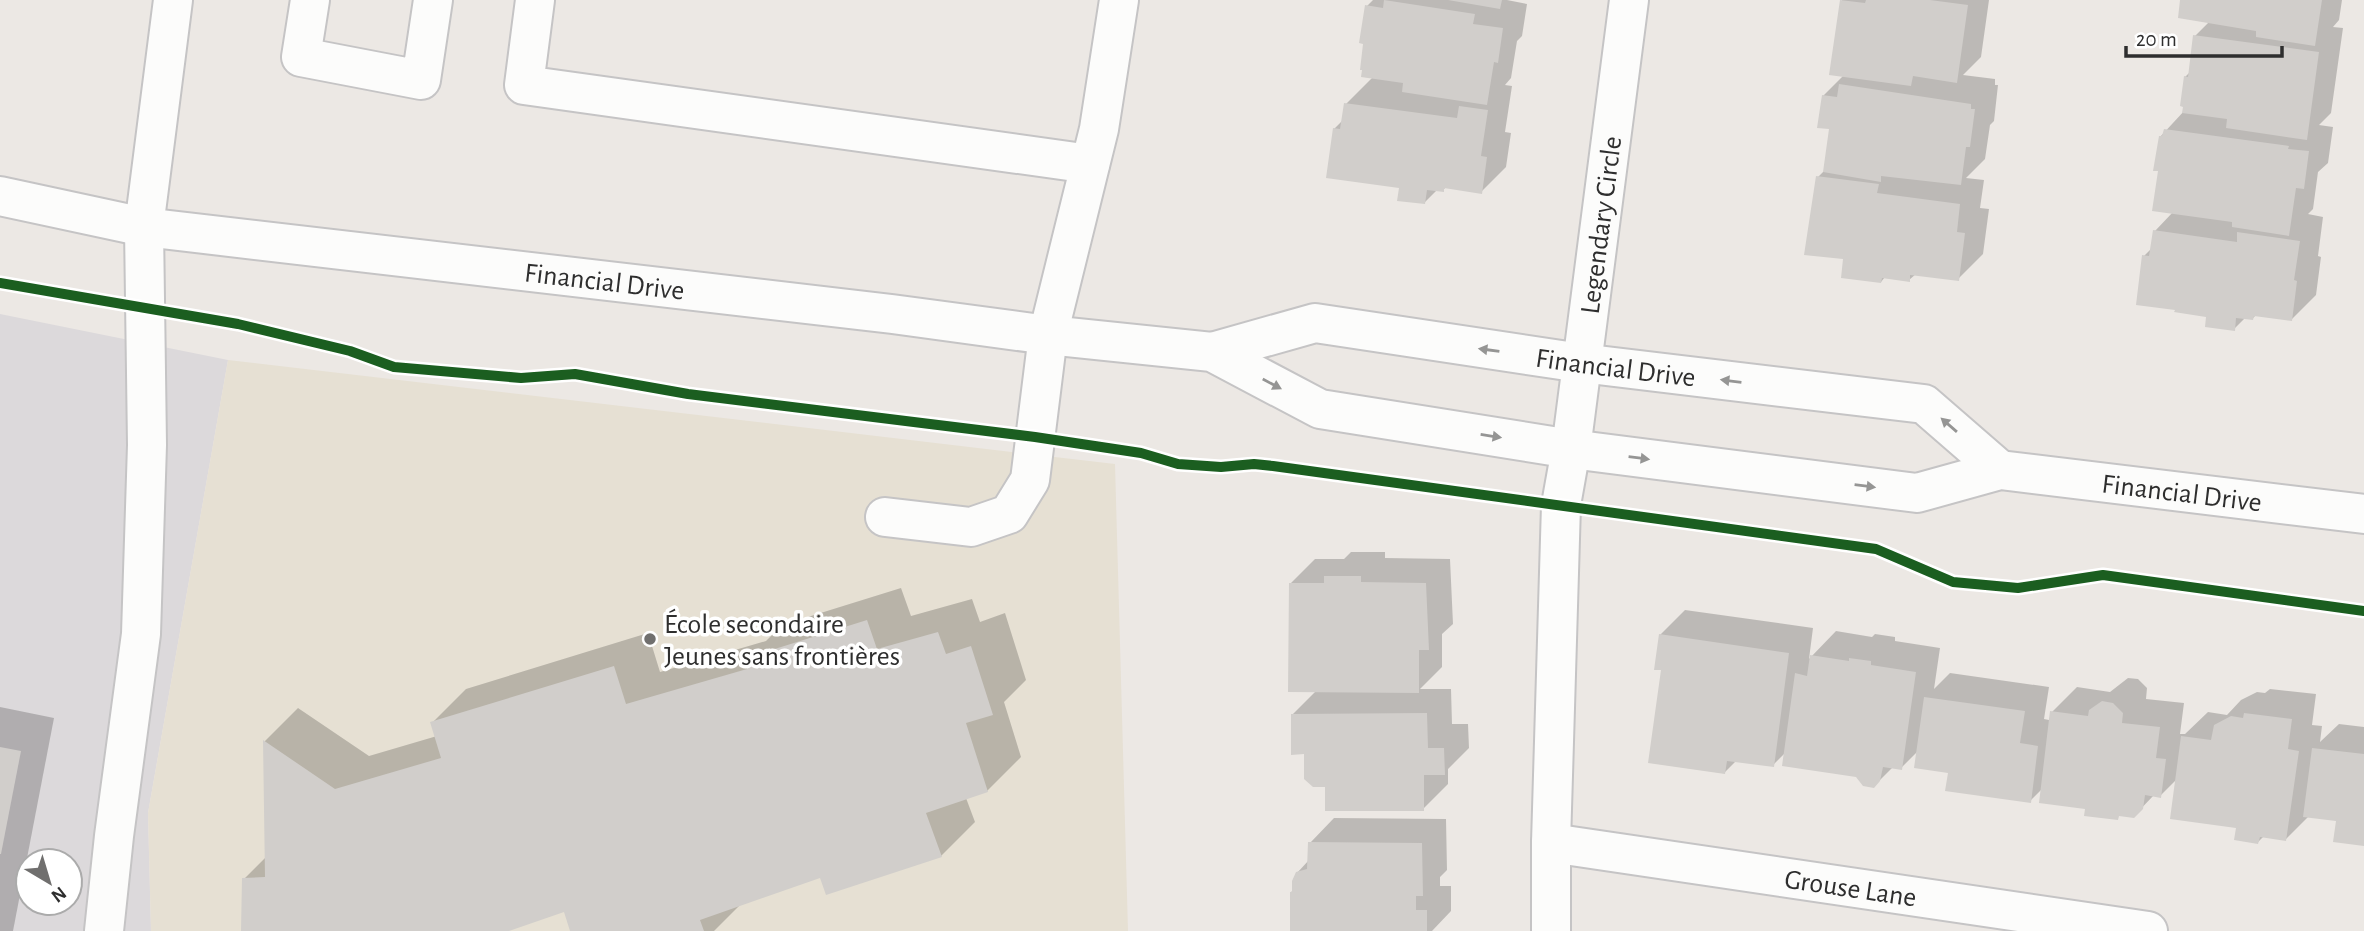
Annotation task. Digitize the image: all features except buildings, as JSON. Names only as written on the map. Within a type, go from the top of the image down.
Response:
[{"type":"street","points":[[104,931],[141,634],[147,445],[144,227],[173,0]]},
{"type":"street","points":[[310,0],[302,57],[421,80],[433,0]]},
{"type":"street","points":[[536,0],[524,85],[1090,164]]},
{"type":"street","points":[[884,517],[971,527],[1009,514],[1030,480],[1048,335],[1099,129],[1119,0]]},
{"type":"street","name":"Legendary Circle","points":[[1571,449],[1629,0]]},
{"type":"street","name":"Financial Drive","points":[[0,196],[144,227],[892,314],[1048,335],[1212,352],[1315,323],[1581,363],[1924,404],[2000,470]]},
{"type":"street","name":"Financial Drive","points":[[1212,352],[1320,409],[1571,449],[1917,492],[2000,470],[2364,514]]},
{"type":"street","points":[[1551,931],[1551,843],[1562,505],[1571,449]]},
{"type":"street","name":"Grouse Lane","points":[[1551,843],[2148,931]]},
{"type":"shaded area","points":[[0,314],[228,360],[148,813],[151,931],[0,931]]},
{"type":"shaded area","name":"École secondaire Jeunes sans frontières","points":[[228,360],[1115,464],[1128,931],[151,931],[148,813]]},
{"type":"cycle path","points":[[0,283],[238,324],[350,351],[394,367],[521,378],[575,374],[688,394],[1035,437],[1141,453],[1178,464],[1273,466],[1876,549],[1953,582],[2018,588],[2103,575],[2364,611]]},
{"type":"place","name":"École secondaire Jeunes sans frontières","points":[[650,639]]}]
